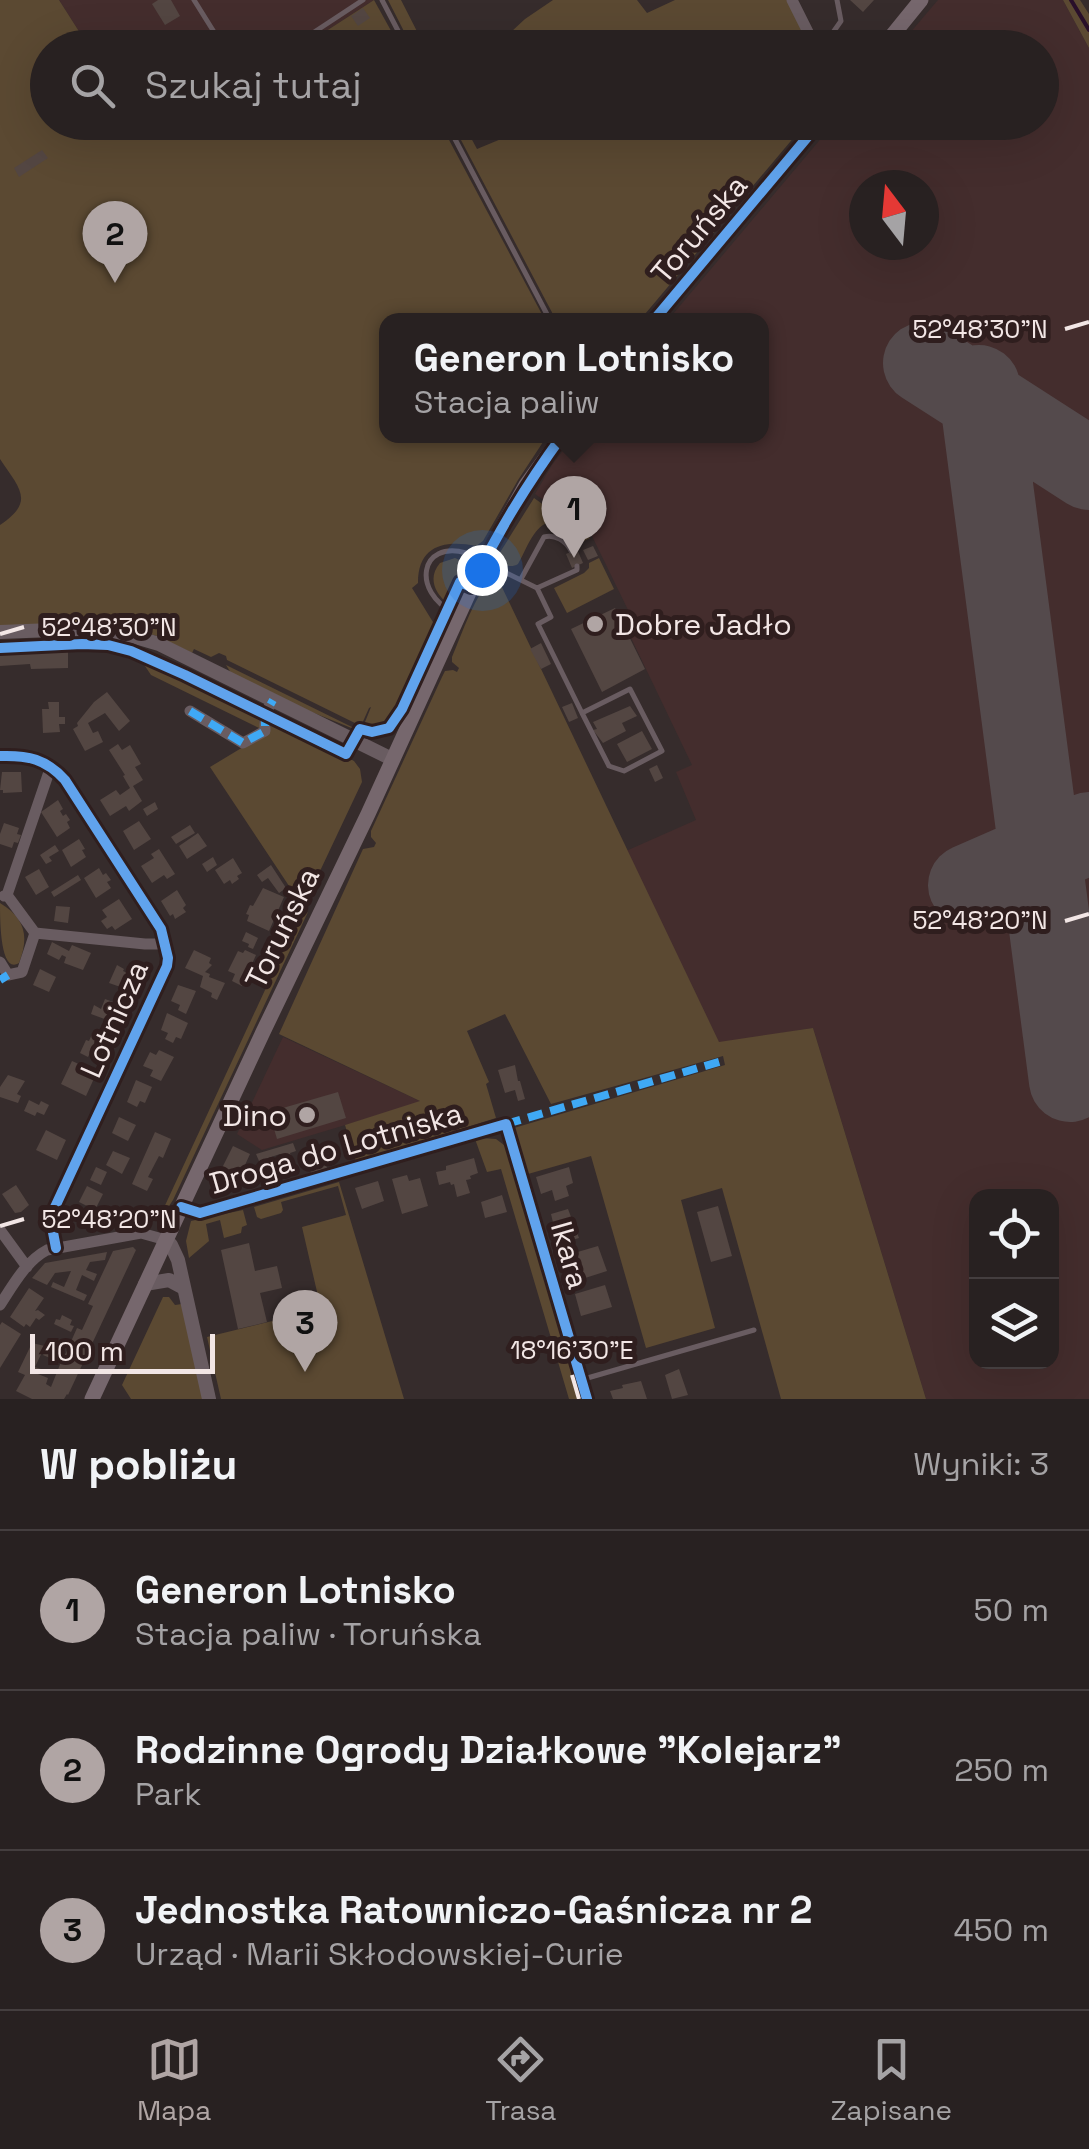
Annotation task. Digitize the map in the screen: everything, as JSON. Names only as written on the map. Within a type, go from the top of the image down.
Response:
[{"type":"main road","points":[[897,30],[921,0]]},
{"type":"main road","name":"Toruńska","points":[[660,313],[805,140]]},
{"type":"main road","name":"Toruńska","points":[[92,1399],[483,562],[526,485],[557,443]]},
{"type":"street","points":[[792,0],[809,30]]},
{"type":"street","points":[[0,632],[78,629],[122,633],[158,644],[392,759]]},
{"type":"street","points":[[190,711],[243,743],[265,730],[265,714],[272,700]]},
{"type":"street","points":[[0,756],[22,755],[50,766],[4,896],[35,932],[22,972],[8,975],[0,962]]},
{"type":"street","name":"Lotnicza","points":[[50,766],[64,780],[161,929],[168,958],[55,1207],[51,1222],[56,1248]]},
{"type":"street","name":"Lotnicza","points":[[35,932],[166,944]]},
{"type":"street","name":"Droga do Lotniska","points":[[181,1206],[200,1214],[506,1124]]},
{"type":"street","name":"Ikara","points":[[506,1124],[587,1399]]},
{"type":"street","points":[[0,1230],[26,1266]]},
{"type":"street","points":[[0,1305],[26,1266],[41,1252],[144,1233],[166,1240],[178,1260],[209,1399]]},
{"type":"street","points":[[145,1284],[169,1280],[184,1288]]},
{"type":"lane","points":[[194,0],[213,30]]},
{"type":"lane","points":[[317,30],[363,0]]},
{"type":"lane","points":[[382,0],[398,30]]},
{"type":"lane","points":[[834,30],[841,22],[837,0]]},
{"type":"lane","points":[[455,140],[546,313]]},
{"type":"lane","points":[[521,579],[544,538],[552,536],[566,543],[570,551]]},
{"type":"lane","points":[[458,615],[440,606],[426,583],[433,558],[448,550],[460,551],[537,588],[552,617],[538,624],[582,713],[609,766],[624,771],[662,751],[630,689],[582,713]]},
{"type":"lane","points":[[537,588],[577,570],[577,566]]},
{"type":"lane","points":[[581,1380],[754,1330]]},
{"type":"shaded area","points":[[0,0],[59,0],[78,30],[30,30],[30,140],[449,140],[541,313],[379,313],[379,443],[542,443],[483,541],[476,546],[444,545],[423,560],[418,583],[412,588],[436,627],[406,694],[392,717],[376,729],[363,727],[371,707],[361,726],[219,653],[211,657],[194,649],[192,653],[157,636],[121,626],[78,622],[0,626],[0,525],[18,509],[21,494],[0,459]]},
{"type":"shaded area","points":[[59,0],[374,0],[328,30],[78,30]]},
{"type":"shaded area","points":[[374,0],[391,30],[328,30]]},
{"type":"shaded area","points":[[388,0],[401,0],[416,30],[403,30]]},
{"type":"shaded area","points":[[553,0],[637,0],[647,13],[675,0],[787,0],[801,30],[513,30]]},
{"type":"shaded area","points":[[938,0],[1063,0],[1089,48],[1089,1399],[926,1399],[813,1028],[719,1043],[626,851],[696,820],[676,772],[692,765],[622,619],[630,614],[591,534],[535,494],[569,443],[769,443],[769,313],[674,313],[820,140],[1059,140],[1059,30],[912,30]]},
{"type":"shaded area","points":[[1063,0],[1080,0],[1089,14],[1089,48]]},
{"type":"shaded area","points":[[461,140],[472,140],[477,149],[498,140],[792,140],[646,313],[552,313]]},
{"type":"shaded area","points":[[534,498],[590,538],[584,541],[563,526],[548,523],[537,530],[518,564],[505,565],[499,554]]},
{"type":"shaded area","points":[[455,558],[466,563],[447,603],[436,589],[434,574],[440,563]]},
{"type":"shaded area","points":[[599,558],[614,589],[567,613],[554,588],[584,573],[589,563]]},
{"type":"shaded area","points":[[493,577],[501,579],[719,1042],[813,1028],[926,1399],[781,1399],[722,1188],[681,1200],[715,1328],[646,1348],[591,1156],[528,1174],[514,1128],[725,1065],[723,1056],[551,1104],[505,1014],[467,1031],[489,1082],[486,1084],[496,1118],[356,1162],[345,1125],[420,1101],[279,1034],[363,849],[376,843],[371,831],[442,677],[445,671],[457,672],[459,668],[452,657],[475,604]]},
{"type":"shaded area","points":[[88,637],[128,642],[129,647],[87,642],[0,645],[0,640]]},
{"type":"shaded area","points":[[143,658],[258,715],[261,729],[151,675]]},
{"type":"shaded area","points":[[226,665],[354,728],[354,729],[231,673]]},
{"type":"shaded area","points":[[274,720],[354,761],[360,769],[362,782],[303,907],[210,767],[268,732]]},
{"type":"shaded area","points":[[0,903],[15,915],[23,929],[19,963],[13,965],[5,954]]},
{"type":"shaded area","points":[[308,912],[173,1200],[163,1215],[297,921]]},
{"type":"shaded area","points":[[283,1037],[422,1102],[262,1150],[237,1134]]},
{"type":"shaded area","points":[[475,1139],[496,1139],[508,1148],[579,1399],[569,1399],[501,1169],[487,1172]]},
{"type":"shaded area","points":[[339,1182],[404,1399],[221,1399],[207,1337],[321,1309],[302,1227],[346,1215],[338,1186],[281,1202],[281,1213],[261,1219],[254,1207]]},
{"type":"shaded area","points":[[243,1210],[247,1225],[241,1233],[224,1238],[220,1220],[206,1224],[209,1241],[189,1258],[186,1241],[191,1221]]},
{"type":"shaded area","points":[[163,1297],[169,1297],[175,1305],[182,1304],[203,1399],[131,1399],[122,1385]]},
{"type":"building","points":[[171,0],[180,16],[165,25],[152,4]]},
{"type":"building","points":[[850,0],[874,0],[863,12]]},
{"type":"building","points":[[363,8],[370,18],[358,26],[351,16]]},
{"type":"building","points":[[42,150],[48,158],[19,177],[14,168]]},
{"type":"building","points":[[593,546],[598,556],[588,560],[583,550]]},
{"type":"building","points":[[577,549],[583,563],[572,568],[566,554]]},
{"type":"building","points":[[615,608],[645,669],[602,692],[571,629]]},
{"type":"building","points":[[541,643],[551,664],[541,669],[530,649]]},
{"type":"building","points":[[68,652],[68,668],[0,666],[0,654]]},
{"type":"building","points":[[107,692],[130,721],[119,731],[105,713],[88,723],[103,742],[85,751],[73,729]]},
{"type":"building","points":[[48,702],[59,702],[59,717],[65,717],[65,724],[59,724],[60,732],[43,733],[42,709],[49,709]]},
{"type":"building","points":[[572,703],[578,718],[569,722],[562,707]]},
{"type":"building","points":[[630,706],[637,716],[622,723],[626,731],[603,743],[593,730],[597,729],[593,722]]},
{"type":"building","points":[[642,731],[652,749],[627,762],[617,744]]},
{"type":"building","points":[[118,744],[122,750],[130,745],[141,764],[135,767],[143,780],[133,786],[142,801],[129,811],[126,806],[110,816],[100,800],[116,790],[120,795],[130,788],[109,750]]},
{"type":"building","points":[[657,765],[663,778],[655,782],[649,769]]},
{"type":"building","points":[[2,772],[21,772],[22,792],[0,790]]},
{"type":"building","points":[[58,800],[63,816],[66,814],[70,820],[70,828],[57,837],[41,812]]},
{"type":"building","points":[[155,802],[158,809],[147,816],[143,809]]},
{"type":"building","points":[[139,821],[151,839],[134,850],[123,831]]},
{"type":"building","points":[[4,823],[19,828],[17,834],[21,835],[12,848],[0,844]]},
{"type":"building","points":[[190,825],[195,833],[176,844],[171,837]]},
{"type":"building","points":[[198,833],[207,846],[187,859],[179,846]]},
{"type":"building","points":[[79,839],[86,857],[71,867],[62,850]]},
{"type":"building","points":[[55,845],[59,851],[46,864],[40,855]]},
{"type":"building","points":[[159,849],[175,874],[167,879],[164,875],[152,883],[141,866],[154,858],[151,854]]},
{"type":"building","points":[[213,857],[217,865],[207,872],[202,864]]},
{"type":"building","points":[[233,858],[242,873],[232,884],[230,880],[224,884],[215,870]]},
{"type":"building","points":[[271,865],[286,888],[279,893],[268,878],[262,882],[257,875]]},
{"type":"building","points":[[99,868],[111,880],[107,882],[111,888],[96,898],[84,878]]},
{"type":"building","points":[[39,869],[49,887],[36,895],[25,877]]},
{"type":"building","points":[[78,875],[81,880],[54,897],[51,892]]},
{"type":"building","points":[[263,888],[284,897],[269,931],[247,921],[246,914]]},
{"type":"building","points":[[177,890],[186,912],[175,919],[161,901]]},
{"type":"building","points":[[119,899],[132,919],[115,930],[112,926],[107,929],[101,921],[107,917],[102,910]]},
{"type":"building","points":[[56,906],[70,907],[68,923],[54,921]]},
{"type":"building","points":[[246,932],[258,938],[253,949],[242,941]]},
{"type":"building","points":[[52,942],[69,951],[72,945],[91,953],[83,970],[64,963],[66,957],[62,955],[59,960],[47,954]]},
{"type":"building","points":[[194,950],[211,958],[212,965],[205,972],[209,977],[225,983],[217,1000],[200,987],[203,976],[185,968]]},
{"type":"building","points":[[238,951],[256,955],[242,986],[232,981],[235,974],[228,971]]},
{"type":"building","points":[[117,965],[138,978],[132,991],[109,983]]},
{"type":"building","points":[[40,969],[56,977],[49,992],[33,985]]},
{"type":"building","points":[[178,985],[196,991],[186,1014],[171,1001]]},
{"type":"building","points":[[105,999],[122,1010],[118,1024],[91,1014],[94,1005],[101,1009]]},
{"type":"building","points":[[167,1013],[188,1023],[181,1039],[176,1037],[173,1043],[165,1039],[168,1033],[161,1030]]},
{"type":"building","points":[[93,1032],[111,1040],[104,1057],[91,1051],[88,1057],[80,1053]]},
{"type":"building","points":[[159,1050],[174,1057],[161,1081],[150,1076],[153,1070],[143,1066],[150,1052],[156,1055]]},
{"type":"building","points":[[72,1061],[97,1072],[86,1096],[61,1084]]},
{"type":"building","points":[[515,1065],[525,1099],[518,1101],[515,1090],[505,1093],[498,1070]]},
{"type":"building","points":[[8,1075],[25,1081],[17,1094],[21,1096],[18,1103],[0,1097],[0,1087]]},
{"type":"building","points":[[136,1080],[152,1087],[145,1103],[140,1101],[137,1107],[127,1102]]},
{"type":"building","name":"Dino","points":[[338,1092],[346,1118],[277,1139],[269,1112]]},
{"type":"building","points":[[29,1100],[49,1105],[44,1115],[24,1111]]},
{"type":"building","points":[[119,1117],[136,1125],[128,1141],[112,1133]]},
{"type":"building","points":[[46,1130],[66,1140],[57,1160],[36,1150]]},
{"type":"building","points":[[155,1132],[171,1139],[148,1177],[153,1179],[147,1191],[132,1184]]},
{"type":"building","points":[[293,1143],[296,1151],[290,1153],[291,1157],[280,1154],[259,1161],[256,1154]]},
{"type":"building","points":[[233,1146],[250,1154],[240,1176],[222,1168]]},
{"type":"building","points":[[113,1151],[130,1158],[122,1174],[106,1165]]},
{"type":"building","points":[[322,1152],[327,1168],[311,1173],[308,1163],[314,1161],[313,1155]]},
{"type":"building","points":[[474,1158],[478,1173],[466,1180],[470,1193],[457,1197],[454,1184],[439,1185],[436,1172]]},
{"type":"building","points":[[96,1167],[107,1172],[101,1185],[90,1180]]},
{"type":"building","points":[[569,1167],[573,1183],[566,1186],[569,1196],[555,1201],[552,1190],[541,1194],[536,1177]]},
{"type":"building","points":[[407,1175],[409,1181],[420,1178],[428,1206],[402,1214],[392,1179]]},
{"type":"building","points":[[378,1181],[384,1201],[362,1209],[355,1188]]},
{"type":"building","points":[[16,1185],[29,1205],[15,1213],[2,1194]]},
{"type":"building","points":[[87,1186],[103,1194],[95,1210],[79,1202]]},
{"type":"building","points":[[502,1195],[507,1212],[485,1218],[481,1202]]},
{"type":"building","points":[[718,1206],[732,1256],[711,1262],[697,1212]]},
{"type":"building","points":[[568,1209],[579,1238],[558,1244],[551,1214]]},
{"type":"building","points":[[249,1243],[255,1271],[277,1266],[282,1288],[260,1293],[267,1322],[238,1329],[221,1250]]},
{"type":"building","points":[[598,1246],[607,1271],[582,1279],[576,1265],[568,1267],[564,1256]]},
{"type":"building","points":[[133,1247],[136,1250],[68,1395],[64,1399],[32,1399],[16,1391],[25,1375],[18,1372],[32,1343],[45,1346],[35,1367],[41,1369],[38,1374],[48,1378],[46,1384],[51,1387],[61,1362],[60,1358],[57,1361],[43,1355],[47,1347],[65,1355],[77,1328],[82,1330],[93,1306],[88,1304],[113,1251]]},
{"type":"building","points":[[107,1252],[105,1260],[90,1262],[86,1270],[97,1274],[94,1281],[82,1275],[76,1290],[87,1295],[84,1301],[51,1287],[53,1282],[64,1287],[71,1271],[55,1273],[47,1285],[32,1278],[45,1263]]},
{"type":"building","points":[[605,1285],[612,1307],[581,1316],[575,1294]]},
{"type":"building","points":[[29,1288],[44,1298],[35,1311],[45,1315],[24,1327],[10,1317]]},
{"type":"building","points":[[62,1315],[72,1320],[71,1332],[54,1324]]},
{"type":"building","points":[[2,1322],[21,1334],[0,1368],[0,1325]]},
{"type":"building","points":[[679,1369],[688,1395],[672,1399],[665,1375]]},
{"type":"building","points":[[641,1381],[647,1399],[613,1399],[610,1391]]},
{"type":"waterway","points":[[1071,0],[1089,30]]},
{"type":"runway","points":[[924,363],[1089,469]]},
{"type":"runway","points":[[979,386],[1070,1081]]},
{"type":"runway","points":[[969,885],[1089,833]]},
{"type":"marked path","points":[[190,711],[243,743],[265,731],[265,714],[273,700]]},
{"type":"marked path","points":[[0,980],[8,975]]},
{"type":"marked path","points":[[506,1124],[722,1061]]},
{"type":"cycle path","points":[[660,313],[805,140]]},
{"type":"cycle path","points":[[0,648],[82,644],[131,651],[346,754],[360,729],[372,732],[389,728],[402,709],[460,582],[471,587],[513,509],[557,443]]},
{"type":"cycle path","points":[[0,756],[36,760],[65,780],[161,929],[168,958],[55,1207],[51,1222],[56,1248]]},
{"type":"cycle path","points":[[181,1207],[200,1213],[506,1124],[587,1399]]},
{"type":"place","name":"Rodzinne Ogrody Działkowe \"Kolejarz\"","points":[[115,283]]},
{"type":"place","name":"Generon Lotnisko","points":[[574,558]]},
{"type":"place","name":"Dobre Jadło","points":[[595,624]]},
{"type":"place","name":"Dino","points":[[307,1115]]},
{"type":"place","name":"Jednostka Ratowniczo-Gaśnicza nr 2","points":[[305,1372]]}]
